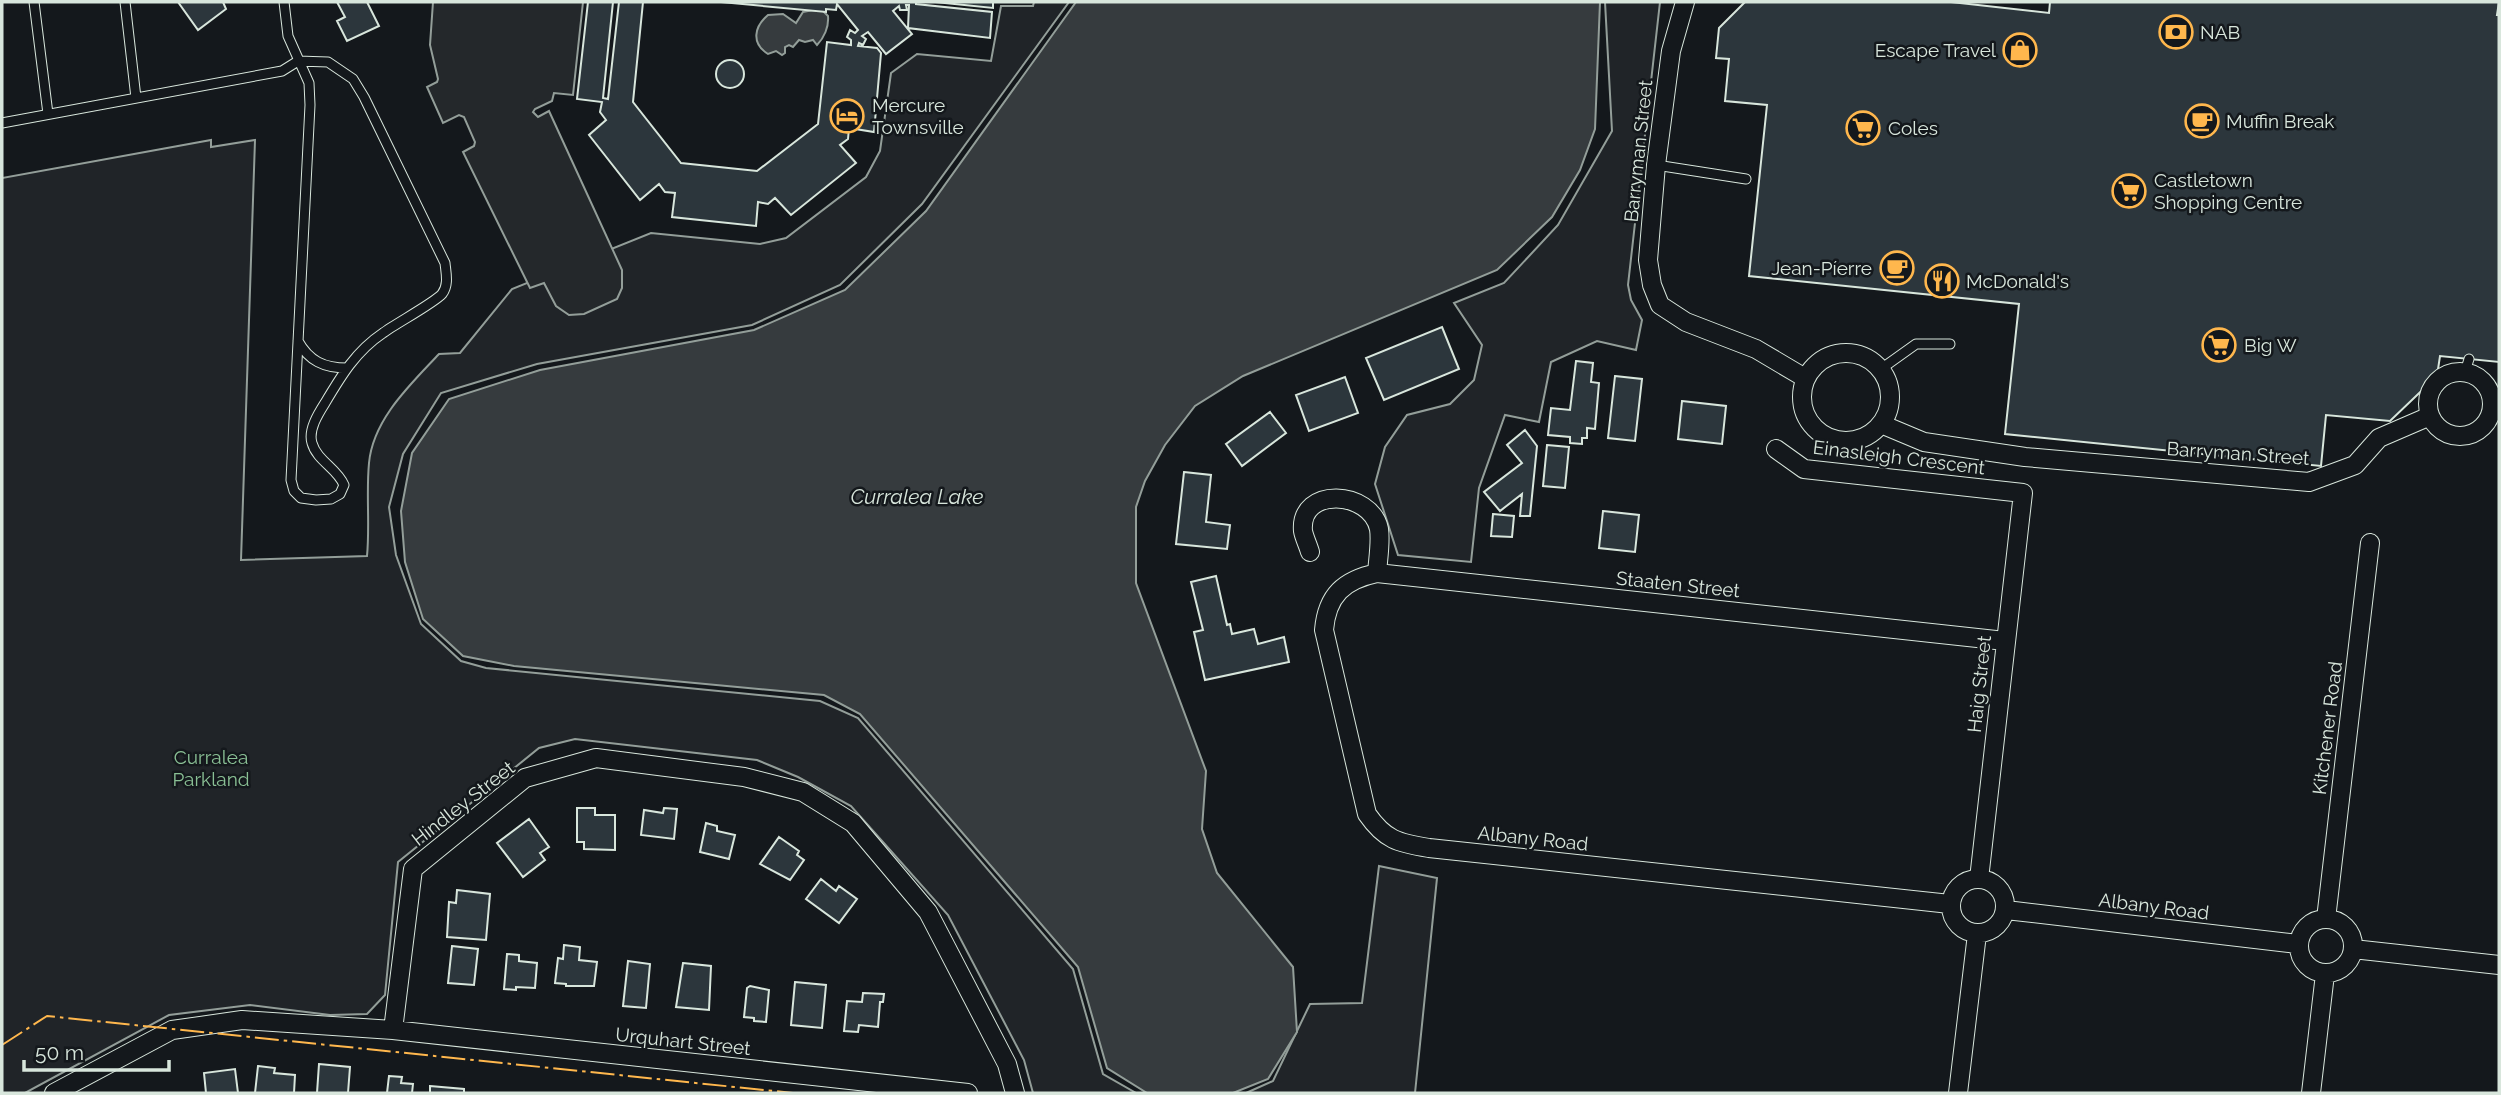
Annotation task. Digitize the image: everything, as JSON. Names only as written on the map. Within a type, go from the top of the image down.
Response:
[{"type":"street","name":"Barryman Street","points":[[1685,2],[1671,51],[1657,165],[1648,260],[1652,285],[1660,305],[1686,322],[1756,349],[1805,378]]},
{"type":"street","points":[[1839,353],[1859,354],[1881,369],[1888,382],[1891,400],[1886,415],[1881,424],[1859,439],[1843,441],[1825,436],[1813,426],[1803,409],[1805,378],[1824,358],[1839,353]]},
{"type":"street","points":[[2467,365],[2495,392],[2489,422],[2491,430],[2473,435],[2452,436],[2443,432],[2430,416],[2430,394],[2435,384],[2444,376],[2467,365]]},
{"type":"street","name":"Barryman Street","points":[[2025,457],[2309,482],[2355,465],[2379,438],[2430,416]]},
{"type":"street","name":"Einasleigh Crescent","points":[[1881,424],[1924,442],[2025,457]]},
{"type":"street","name":"Einasleigh Crescent","points":[[1776,449],[1804,469],[2023,493]]},
{"type":"street","name":"Haig Street","points":[[1979,879],[2023,493]]},
{"type":"street","points":[[1310,552],[1303,530],[1308,511],[1321,500],[1343,497],[1366,508],[1379,527],[1377,573]]},
{"type":"street","name":"Kitchener Road","points":[[2326,919],[2370,543]]},
{"type":"street","name":"Staaten Street","points":[[1348,582],[1377,573],[2005,641]]},
{"type":"street","name":"Albany Road","points":[[1348,582],[1325,612],[1324,630],[1367,814],[1388,838],[1429,848],[1950,904]]},
{"type":"street","name":"Hindley Street","points":[[393,1030],[413,869],[525,778],[596,758],[744,777],[803,792],[853,824],[928,912],[1007,1064],[1015,1093]]},
{"type":"street","points":[[1979,879],[1993,883],[2001,891],[2006,910],[1997,926],[1989,932],[1978,934],[1968,932],[1957,924],[1950,904],[1961,885],[1979,879]]},
{"type":"street","name":"Albany Road","points":[[2006,910],[2298,944]]},
{"type":"street","points":[[2326,919],[2340,923],[2348,931],[2353,940],[2353,950],[2345,967],[2325,974],[2315,972],[2304,965],[2298,944],[2300,934],[2308,925],[2326,919]]},
{"type":"street","points":[[1958,1093],[1978,934]]},
{"type":"street","points":[[2353,950],[2499,965]]},
{"type":"street","points":[[2311,1093],[2325,974]]},
{"type":"street","points":[[54,1093],[172,1030],[242,1020],[393,1030]]},
{"type":"street","name":"Urquhart Street","points":[[393,1030],[968,1093]]},
{"type":"lane","points":[[34,2],[48,114]]},
{"type":"lane","points":[[125,2],[136,98]]},
{"type":"lane","points":[[2,122],[282,71],[298,61],[328,62],[353,79],[445,263],[447,281],[441,295],[380,334],[352,359],[323,406],[310,432],[312,444],[320,457],[339,474],[344,485],[340,494],[331,499],[301,498],[294,491],[290,480],[310,105],[309,83],[298,61],[288,36],[284,2]]},
{"type":"lane","points":[[1657,165],[1746,178]]},
{"type":"lane","points":[[297,340],[306,355],[319,363],[332,368],[347,368]]},
{"type":"lane","points":[[1881,369],[1916,344],[1950,344]]},
{"type":"green space","name":"Curralea Parkland","points":[[1034,2],[1069,2],[922,204],[840,285],[752,325],[537,364],[441,393],[403,454],[389,507],[396,555],[421,624],[461,661],[486,668],[820,701],[858,718],[1073,969],[1103,1074],[1136,1093],[1033,1093],[1024,1060],[948,915],[851,806],[798,777],[757,760],[575,739],[539,748],[398,862],[385,995],[367,1014],[330,1015],[250,1005],[169,1015],[25,1093],[2,1093],[2,178],[211,140],[211,147],[255,140],[241,560],[367,556],[369,463],[372,447],[386,417],[395,403],[439,354],[460,353],[512,289],[651,233],[760,244],[786,238],[866,177],[880,151],[891,73],[917,54],[991,61],[1001,6],[1033,6]]},
{"type":"green space","points":[[1605,2],[1660,2],[1628,285],[1631,300],[1642,320],[1636,350],[1597,341],[1551,362],[1539,422],[1505,415],[1479,488],[1471,562],[1398,555],[1375,484],[1385,447],[1407,415],[1450,404],[1474,380],[1482,345],[1454,303],[1504,283],[1558,225],[1612,131]]},
{"type":"green space","points":[[1379,866],[1437,878],[1415,1093],[1246,1093],[1273,1081],[1310,1004],[1362,1003]]},
{"type":"shaded area","points":[[433,2],[583,2],[573,95],[554,93],[552,101],[533,112],[538,117],[549,111],[622,270],[622,288],[617,299],[584,314],[569,315],[556,306],[544,283],[530,288],[463,152],[474,146],[475,142],[464,117],[459,115],[443,123],[427,87],[438,79],[430,45]]},
{"type":"water","name":"Curralea Lake","points":[[1076,2],[1600,2],[1595,129],[1580,170],[1552,217],[1497,270],[1243,376],[1195,406],[1165,445],[1145,481],[1136,507],[1136,583],[1206,771],[1202,829],[1217,873],[1293,967],[1297,1032],[1268,1079],[1233,1093],[1147,1093],[1107,1068],[1078,967],[860,714],[824,695],[514,666],[463,656],[423,619],[405,562],[401,511],[412,453],[449,399],[540,370],[754,330],[845,290],[926,211]]},
{"type":"water","points":[[823,11],[828,16],[825,32],[817,45],[813,40],[799,40],[793,47],[785,47],[785,53],[782,55],[776,51],[768,54],[759,45],[757,30],[768,15],[783,14],[796,23],[803,12]]},
{"type":"building","points":[[178,2],[223,2],[226,9],[198,30]]},
{"type":"building","points":[[337,2],[367,2],[379,26],[347,41],[337,21],[345,17]]},
{"type":"building","name":"Mercure Townsville","points":[[588,2],[613,2],[603,98],[608,99],[619,2],[643,2],[633,102],[681,163],[757,171],[818,124],[827,42],[851,45],[851,40],[847,37],[850,30],[855,33],[858,30],[837,4],[836,10],[826,9],[826,12],[721,2],[916,2],[992,12],[990,38],[908,28],[909,5],[906,5],[907,10],[900,10],[899,6],[893,11],[912,34],[886,54],[868,32],[862,36],[866,39],[863,45],[859,43],[858,46],[877,48],[881,53],[874,132],[849,128],[848,139],[840,145],[856,163],[791,215],[775,198],[768,204],[758,202],[756,226],[672,217],[675,193],[665,192],[659,184],[640,200],[589,135],[606,120],[600,112],[602,102],[577,99]]},
{"type":"building","points":[[935,2],[993,2],[993,8]]},
{"type":"building","name":"Castletown Shopping Centre","points":[[1745,2],[1951,2],[2049,13],[2050,2],[2499,2],[2499,362],[2440,356],[2437,376],[2390,421],[2326,415],[2321,466],[2005,434],[2019,304],[1749,276],[1767,105],[1725,101],[1729,59],[1716,58],[1719,28]]},
{"type":"building","points":[[730,60],[740,64],[744,74],[740,84],[730,88],[720,84],[716,74],[720,64]]},
{"type":"building","points":[[1442,327],[1459,369],[1384,400],[1366,358]]},
{"type":"building","points":[[1576,361],[1593,363],[1591,382],[1599,383],[1595,429],[1587,428],[1587,438],[1582,438],[1582,444],[1570,443],[1570,437],[1548,435],[1551,408],[1570,410]]},
{"type":"building","points":[[1615,376],[1642,379],[1635,441],[1608,438]]},
{"type":"building","points":[[1345,377],[1358,413],[1309,431],[1296,395]]},
{"type":"building","points":[[1682,401],[1726,406],[1722,444],[1678,439]]},
{"type":"building","points":[[1270,412],[1286,433],[1242,466],[1226,444]]},
{"type":"building","points":[[1525,430],[1537,446],[1530,516],[1520,516],[1522,494],[1500,511],[1484,492],[1522,463],[1507,445]]},
{"type":"building","points":[[1547,445],[1569,447],[1565,488],[1543,486]]},
{"type":"building","points":[[1184,472],[1211,475],[1206,522],[1230,525],[1227,549],[1176,544]]},
{"type":"building","points":[[1603,511],[1639,515],[1635,552],[1599,548]]},
{"type":"building","points":[[1493,514],[1514,516],[1512,537],[1491,536]]},
{"type":"building","points":[[1216,576],[1227,625],[1230,624],[1232,634],[1254,629],[1258,644],[1284,637],[1289,662],[1205,680],[1194,632],[1203,630],[1191,582]]},
{"type":"building","points":[[577,808],[595,808],[595,815],[615,815],[615,850],[584,849],[584,842],[577,842]]},
{"type":"building","points":[[664,808],[677,809],[674,839],[641,835],[644,810],[663,813]]},
{"type":"building","points":[[529,819],[549,847],[540,853],[545,860],[523,877],[497,843]]},
{"type":"building","points":[[706,823],[717,826],[717,831],[735,835],[729,859],[700,852]]},
{"type":"building","points":[[779,837],[799,851],[797,855],[804,860],[790,880],[760,864]]},
{"type":"building","points":[[821,879],[836,891],[839,886],[857,899],[839,923],[806,899]]},
{"type":"building","points":[[457,890],[490,894],[486,940],[447,937],[449,902],[456,903]]},
{"type":"building","points":[[564,945],[580,947],[579,960],[597,962],[594,986],[566,986],[555,983],[558,958],[563,959]]},
{"type":"building","points":[[452,946],[478,949],[474,985],[448,983]]},
{"type":"building","points":[[507,954],[519,955],[519,961],[537,963],[535,988],[504,989]]},
{"type":"building","points":[[628,961],[650,964],[646,1008],[623,1006]]},
{"type":"building","points":[[683,963],[711,966],[709,1010],[676,1007]]},
{"type":"building","points":[[795,982],[826,985],[822,1028],[791,1025]]},
{"type":"building","points":[[750,986],[769,990],[766,1022],[744,1017],[747,988]]},
{"type":"building","points":[[863,993],[884,994],[883,1002],[880,1002],[878,1027],[859,1025],[858,1032],[844,1031],[847,1001],[862,1002]]},
{"type":"building","points":[[319,1064],[350,1067],[348,1093],[317,1093]]},
{"type":"building","points":[[258,1066],[275,1068],[274,1073],[295,1075],[294,1093],[255,1093]]},
{"type":"building","points":[[235,1069],[238,1093],[206,1093],[204,1073]]},
{"type":"building","points":[[389,1076],[402,1077],[401,1083],[413,1084],[412,1093],[387,1093]]},
{"type":"building","points":[[430,1086],[464,1089],[464,1093],[430,1093]]},
{"type":"power","points":[[2,1045],[47,1016],[793,1093]]},
{"type":"place","name":"NAB","points":[[2176,32]]},
{"type":"place","name":"Escape Travel","points":[[2020,50]]},
{"type":"place","name":"Mercure Townsville","points":[[847,116]]},
{"type":"place","name":"Muffin Break","points":[[2202,121]]},
{"type":"place","name":"Coles","points":[[1863,128]]},
{"type":"place","name":"Castletown Shopping Centre","points":[[2129,191]]},
{"type":"place","name":"Jean-Píerre","points":[[1897,268]]},
{"type":"place","name":"McDonald's","points":[[1942,281]]},
{"type":"place","name":"Big W","points":[[2219,345]]}]
